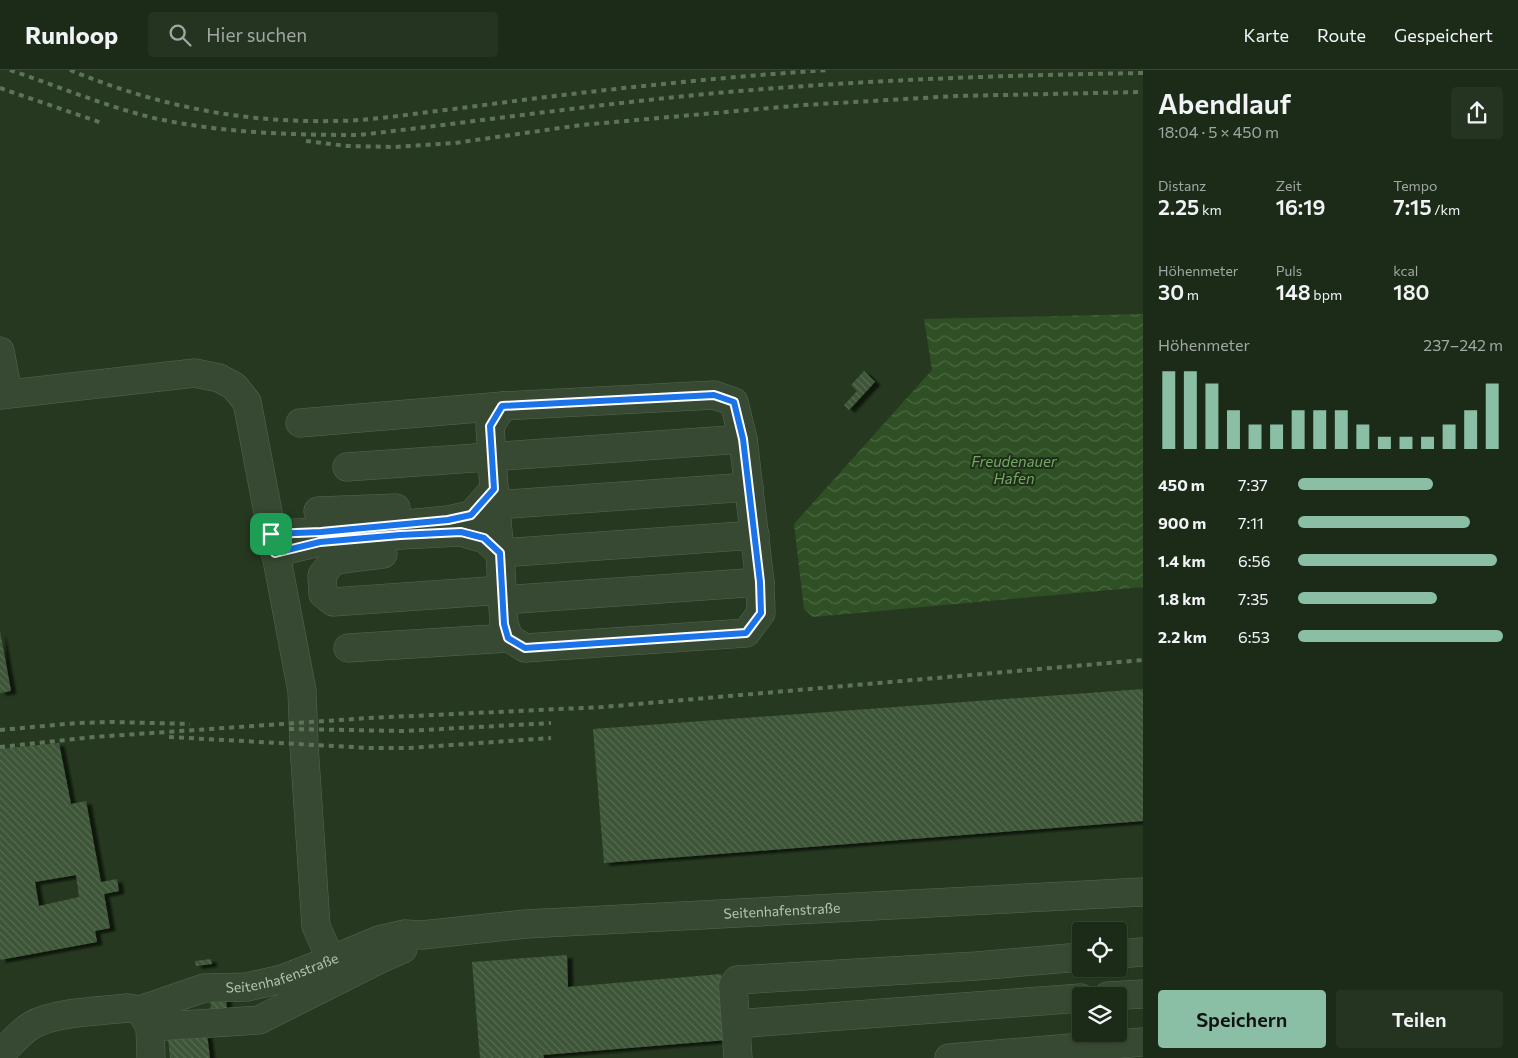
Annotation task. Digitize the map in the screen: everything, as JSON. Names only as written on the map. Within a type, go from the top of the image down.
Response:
[{"type":"lane","points":[[0,351],[4,394],[195,372],[219,378],[234,386],[247,402],[302,691],[316,926],[331,960]]},
{"type":"lane","points":[[300,423],[502,406],[714,395],[734,402],[743,439],[760,582],[761,613],[746,633],[525,648],[508,638],[348,648]]},
{"type":"lane","points":[[502,406],[490,426],[504,624],[508,638]]},
{"type":"lane","points":[[347,467],[743,439]]},
{"type":"lane","points":[[273,543],[320,542],[400,535],[447,526],[471,515],[495,497],[749,487]]},
{"type":"lane","points":[[318,511],[432,506],[447,510],[447,526],[441,547],[334,560],[322,575],[323,594],[333,602],[760,582]]},
{"type":"lane","points":[[447,526],[484,538],[500,553],[755,535]]},
{"type":"lane","name":"Seitenhafenstraße","points":[[145,1018],[204,988],[247,987],[282,979],[379,940],[405,934],[422,935],[526,924],[1143,892]]},
{"type":"lane","name":"Seitenhafenstraße","points":[[0,1055],[31,1025],[50,1017],[128,1008],[145,1018],[259,1020],[380,959],[411,946],[422,935]]},
{"type":"lane","points":[[1127,953],[1143,952]]},
{"type":"lane","points":[[738,1058],[734,985],[737,980],[976,966],[1072,958]]},
{"type":"lane","points":[[1127,995],[1143,994]]},
{"type":"lane","points":[[736,1024],[1072,999]]},
{"type":"lane","points":[[145,1018],[151,1058]]},
{"type":"lane","points":[[949,1058],[1143,1042]]},
{"type":"water","name":"Freudenauer Hafen","points":[[1143,314],[1143,587],[813,617],[804,609],[794,524],[932,370],[924,319]]},
{"type":"building","points":[[864,371],[875,382],[849,410],[844,405],[857,391],[851,385]]},
{"type":"building","points":[[0,631],[11,691],[0,693]]},
{"type":"building","points":[[1143,689],[1143,821],[604,863],[593,729]]},
{"type":"building","points":[[59,743],[71,804],[86,801],[101,882],[117,879],[119,891],[104,894],[110,928],[95,931],[97,942],[0,960],[0,749]],"holes":[[[76,875],[79,897],[39,906],[35,882]]]},
{"type":"building","points":[[567,955],[568,987],[721,974],[727,1040],[543,1055],[544,1058],[480,1058],[472,962]]},
{"type":"building","points":[[211,959],[212,964],[196,966],[195,961]]},
{"type":"building","points":[[226,996],[227,1012],[211,1013],[210,997]]},
{"type":"building","points":[[207,1034],[210,1058],[170,1058],[168,1038]]},
{"type":"railway","points":[[10,70],[120,109],[183,124],[258,132],[359,135],[636,101],[728,92],[935,79],[1143,73]]},
{"type":"railway","points":[[70,70],[134,93],[166,102],[232,115],[299,121],[381,118],[657,85],[828,70]]},
{"type":"railway","points":[[0,88],[102,123]]},
{"type":"railway","points":[[306,141],[347,146],[394,147],[455,143],[581,125],[804,105],[956,96],[1143,92]]},
{"type":"railway","points":[[0,747],[94,737],[369,718],[603,707],[1143,660]]},
{"type":"railway","points":[[0,730],[77,723],[190,724]]},
{"type":"railway","points":[[289,729],[405,731],[551,723]]},
{"type":"railway","points":[[169,737],[370,748],[409,748],[551,738]]},
{"type":"route","points":[[714,395],[734,402],[743,439],[760,582],[761,613],[746,633],[525,648],[508,638],[504,624],[500,553],[484,538],[461,532],[400,535],[320,542],[275,553],[271,534],[321,532],[448,520],[471,515],[494,489],[490,426],[502,406],[714,395]]}]
